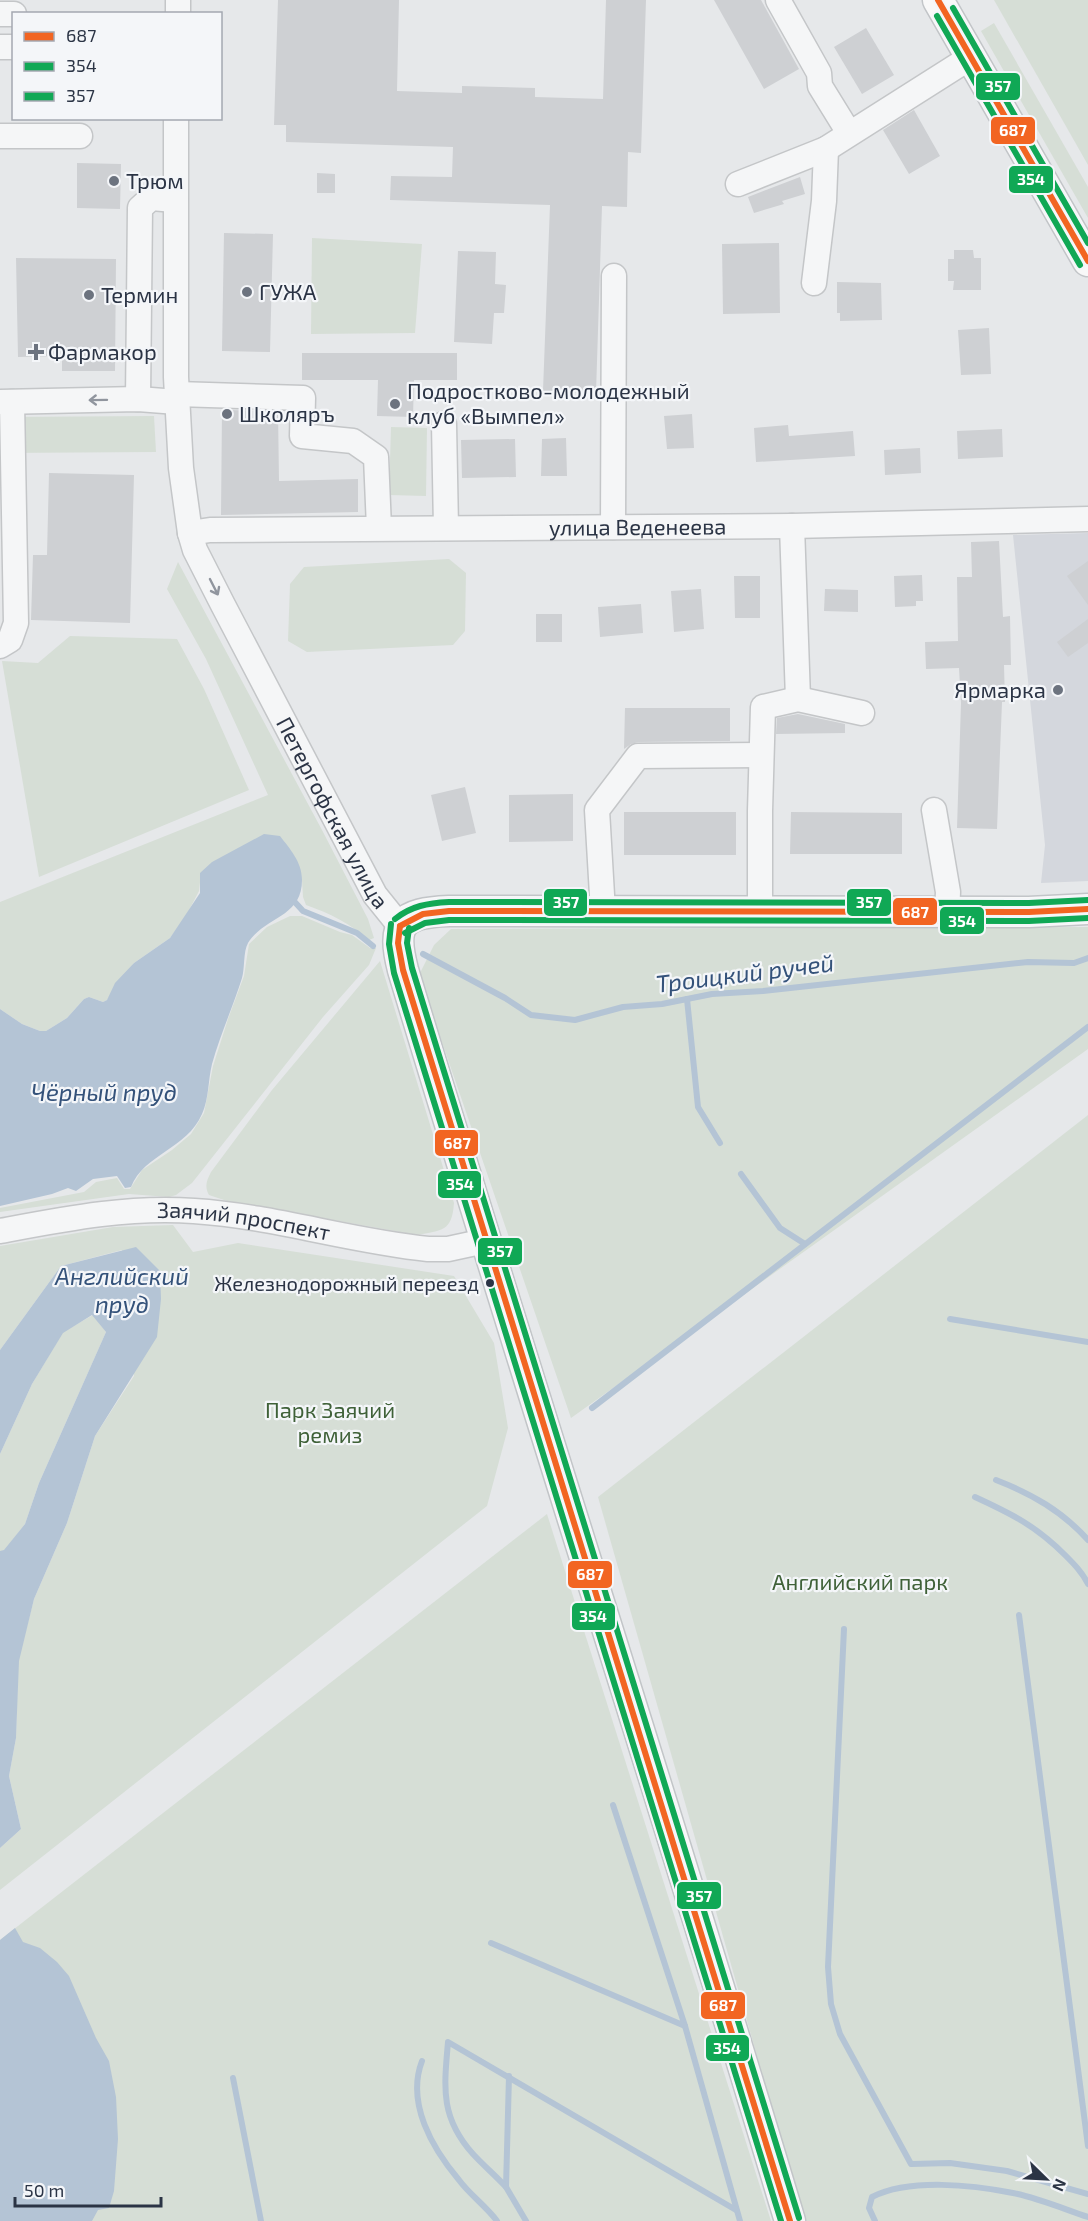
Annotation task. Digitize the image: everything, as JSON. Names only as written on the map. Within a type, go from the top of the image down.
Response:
[{"type":"main road","points":[[948,4],[971,57],[1088,261]]},
{"type":"main road","points":[[400,926],[413,916],[426,912],[1029,912],[1088,909]]},
{"type":"main road","name":"Петергофская улица","points":[[400,926],[397,936],[398,950],[485,1241],[658,1789],[790,2221]]},
{"type":"street","points":[[778,0],[819,73],[820,86],[849,133]]},
{"type":"street","points":[[738,184],[826,148],[971,57]]},
{"type":"street","name":"Петергофская улица","points":[[176,120],[177,398],[181,468],[190,533],[195,550],[223,605],[375,895],[400,926]]},
{"type":"street","points":[[0,136],[80,136]]},
{"type":"street","points":[[814,283],[824,201],[826,148]]},
{"type":"street","points":[[138,399],[140,208],[150,198],[175,200]]},
{"type":"street","points":[[613,527],[614,276]]},
{"type":"street","points":[[0,646],[10,640],[16,623],[6,402],[303,398],[302,436],[353,441],[375,457],[379,528]]},
{"type":"street","points":[[444,424],[446,528]]},
{"type":"street","name":"улица Веденеева","points":[[190,533],[210,530],[792,526],[1088,519]]},
{"type":"street","points":[[792,526],[798,699]]},
{"type":"street","points":[[760,911],[763,707],[798,699],[862,713]]},
{"type":"street","points":[[603,912],[597,810],[638,756],[761,754]]},
{"type":"street","points":[[934,810],[948,892],[947,911]]},
{"type":"street","name":"Заячий проспект","points":[[0,1231],[113,1212],[162,1209],[225,1213],[428,1249],[448,1249],[485,1241]]},
{"type":"shaded area","name":"Ярмарка","points":[[1088,533],[1088,881],[1041,883],[1045,845],[1013,535]]},
{"type":"green space","points":[[994,0],[1088,0],[1088,165]]},
{"type":"green space","points":[[994,23],[1088,187],[1088,218],[981,31]]},
{"type":"green space","points":[[312,238],[422,244],[415,333],[311,334]]},
{"type":"green space","points":[[154,416],[156,452],[0,453],[0,417]]},
{"type":"green space","points":[[391,427],[427,428],[426,496],[389,495]]},
{"type":"green space","points":[[449,559],[466,573],[465,631],[453,645],[307,652],[288,641],[290,584],[304,567]]},
{"type":"green space","points":[[178,562],[322,830],[368,919],[374,938],[369,940],[339,919],[306,905],[302,880],[201,873],[199,891],[185,918],[170,938],[134,963],[107,1000],[103,1002],[89,997],[84,999],[67,1018],[46,1031],[40,1031],[22,1024],[0,1009],[0,902],[268,795],[206,659],[167,589]]},
{"type":"green space","points":[[70,636],[177,639],[204,689],[249,790],[39,877],[2,661],[38,663]]},
{"type":"green space","points":[[290,916],[302,916],[352,935],[370,948],[376,948],[369,965],[323,1017],[192,1183],[176,1195],[169,1197],[129,1194],[0,1212],[0,1208],[84,1192],[96,1182],[117,1178],[124,1189],[130,1189],[142,1170],[191,1134],[204,1113],[213,1066],[244,976],[249,944],[267,927]]},
{"type":"green space","points":[[1088,927],[1088,1049],[571,1418],[419,975],[434,945],[451,929]]},
{"type":"green space","points":[[380,961],[454,1203],[448,1225],[439,1230],[417,1235],[227,1201],[209,1195],[206,1186],[211,1172],[272,1090]]},
{"type":"green space","name":"Английский парк","points":[[1088,1115],[1088,2221],[804,2221],[598,1497]]},
{"type":"green space","name":"Парк Заячий ремиз","points":[[173,1225],[193,1252],[238,1243],[454,1276],[494,1343],[508,1428],[487,1506],[0,1890],[0,1848],[21,1829],[9,1776],[16,1738],[18,1661],[34,1599],[67,1523],[95,1436],[134,1376],[122,1250],[61,1266],[0,1350],[0,1246],[113,1227]]},
{"type":"green space","points":[[93,1315],[106,1332],[39,1483],[25,1524],[4,1551],[0,1551],[0,1454],[32,1384],[63,1332]]},
{"type":"green space","points":[[547,1514],[771,2221],[0,2221],[0,1940]]},
{"type":"water","name":"Чёрный пруд","points":[[264,834],[280,836],[295,856],[302,880],[300,893],[289,910],[255,934],[248,943],[242,978],[212,1064],[204,1108],[195,1126],[186,1136],[145,1167],[131,1187],[125,1188],[117,1176],[93,1179],[76,1191],[68,1188],[0,1206],[0,1009],[22,1024],[46,1031],[67,1018],[84,999],[89,997],[103,1002],[107,1000],[115,983],[134,963],[170,938],[200,893],[200,873],[212,862]]},
{"type":"water","name":"Английский пруд","points":[[136,1247],[160,1271],[161,1299],[157,1337],[95,1436],[67,1523],[34,1599],[19,1661],[16,1738],[9,1776],[21,1829],[0,1848],[0,1551],[4,1550],[25,1524],[39,1483],[106,1332],[92,1315],[63,1333],[32,1384],[0,1454],[0,1350],[61,1266]]},
{"type":"water","points":[[15,1928],[23,1942],[40,1948],[69,1976],[96,2038],[109,2061],[116,2097],[118,2139],[114,2191],[109,2208],[98,2210],[92,2221],[0,2221],[0,1940]]},
{"type":"building","points":[[278,0],[399,0],[397,91],[462,93],[462,86],[535,88],[535,97],[603,99],[606,0],[646,0],[641,153],[628,152],[627,207],[602,206],[596,393],[543,391],[550,205],[390,200],[391,176],[452,177],[453,147],[286,142],[286,125],[274,125]]},
{"type":"building","points":[[714,0],[761,0],[799,69],[764,89]]},
{"type":"building","points":[[866,28],[894,75],[862,94],[834,47]]},
{"type":"building","points":[[914,110],[940,156],[909,174],[883,130]]},
{"type":"building","points":[[77,163],[121,164],[120,209],[77,208]]},
{"type":"building","points":[[317,173],[335,174],[335,193],[317,193]]},
{"type":"building","points":[[800,177],[805,194],[782,201],[784,204],[754,213],[748,197]]},
{"type":"building","name":"ГУЖА","points":[[224,233],[273,234],[270,352],[222,351]]},
{"type":"building","points":[[779,243],[780,313],[723,314],[722,244]]},
{"type":"building","points":[[954,250],[973,250],[974,258],[981,258],[981,290],[953,290],[954,281],[948,281],[948,259],[954,259]]},
{"type":"building","points":[[458,251],[496,252],[495,284],[506,285],[504,313],[494,313],[492,344],[454,342]]},
{"type":"building","points":[[16,258],[116,259],[115,371],[62,371],[62,356],[18,357]]},
{"type":"building","points":[[837,282],[881,283],[882,320],[840,321],[840,313],[837,313]]},
{"type":"building","points":[[989,328],[991,374],[961,375],[958,330]]},
{"type":"building","points":[[302,353],[457,353],[457,380],[414,380],[413,417],[377,416],[378,380],[302,380]]},
{"type":"building","points":[[222,410],[278,411],[279,481],[358,479],[358,512],[221,515]]},
{"type":"building","points":[[692,414],[694,448],[667,449],[664,416]]},
{"type":"building","points":[[788,425],[789,436],[853,431],[855,456],[756,462],[754,428]]},
{"type":"building","points":[[1002,429],[1003,457],[958,459],[957,431]]},
{"type":"building","points":[[566,438],[567,476],[541,476],[542,439]]},
{"type":"building","points":[[515,439],[516,477],[462,478],[461,440]]},
{"type":"building","points":[[920,448],[921,473],[885,475],[884,450]]},
{"type":"building","points":[[49,473],[134,475],[130,623],[31,620],[33,555],[47,555]]},
{"type":"building","points":[[999,541],[1003,617],[1010,616],[1011,665],[1004,665],[1005,702],[1002,702],[997,829],[957,828],[961,703],[959,668],[926,669],[925,642],[958,641],[957,577],[972,577],[971,542]]},
{"type":"building","points":[[1088,561],[1088,605],[1067,576]]},
{"type":"building","points":[[922,575],[923,601],[916,601],[916,606],[895,607],[894,576]]},
{"type":"building","points":[[734,576],[760,576],[760,618],[735,618]]},
{"type":"building","points":[[701,589],[704,629],[674,632],[671,591]]},
{"type":"building","points":[[825,589],[858,590],[858,612],[824,611]]},
{"type":"building","points":[[641,604],[643,633],[600,637],[598,607]]},
{"type":"building","points":[[536,614],[562,614],[562,642],[536,642]]},
{"type":"building","points":[[1088,619],[1088,643],[1068,657],[1057,642]]},
{"type":"building","points":[[625,708],[730,708],[730,741],[638,742],[624,749]]},
{"type":"building","points":[[798,714],[845,724],[845,733],[776,734],[777,718]]},
{"type":"building","points":[[465,787],[476,833],[442,841],[431,795]]},
{"type":"building","points":[[573,794],[573,841],[509,842],[509,795]]},
{"type":"building","points":[[624,812],[736,812],[736,855],[624,855]]},
{"type":"building","points":[[791,812],[902,813],[902,854],[790,854]]},
{"type":"waterway","name":"Троицкий ручей","points":[[292,899],[303,911],[357,933],[373,946]]},
{"type":"waterway","name":"Троицкий ручей","points":[[423,954],[505,998],[531,1015],[575,1020],[623,1007],[662,1004],[712,994],[763,991],[1028,962],[1074,963],[1088,958]]},
{"type":"waterway","points":[[687,999],[698,1107],[720,1143]]},
{"type":"waterway","points":[[592,1408],[1088,1027]]},
{"type":"waterway","points":[[741,1174],[780,1228],[805,1244]]},
{"type":"waterway","points":[[950,1319],[1088,1342]]},
{"type":"waterway","points":[[996,1480],[1046,1504],[1068,1520],[1088,1540]]},
{"type":"waterway","points":[[975,1497],[1034,1528],[1075,1565],[1088,1584]]},
{"type":"waterway","points":[[1019,1615],[1088,2146]]},
{"type":"waterway","points":[[844,1629],[828,1967],[831,2004],[840,2034],[911,2164],[950,2163],[1007,2171],[1088,2194]]},
{"type":"waterway","points":[[613,1805],[685,2026],[740,2221]]},
{"type":"waterway","points":[[491,1943],[685,2026]]},
{"type":"waterway","points":[[506,2187],[473,2154],[455,2127],[445,2088],[448,2042],[736,2210]]},
{"type":"waterway","points":[[422,2061],[417,2093],[424,2124],[431,2139],[463,2185],[497,2221]]},
{"type":"waterway","points":[[509,2076],[506,2187],[526,2221]]},
{"type":"waterway","points":[[233,2078],[261,2221]]},
{"type":"waterway","points":[[875,2221],[869,2208],[872,2197],[887,2191],[923,2185],[961,2186],[1013,2193],[1088,2217]]},
{"type":"transit line","name":"687","points":[[938,0],[1088,261]]},
{"type":"transit line","name":"357","points":[[953,8],[1088,243]]},
{"type":"transit line","name":"354","points":[[937,16],[1080,265]]},
{"type":"transit line","name":"357","points":[[395,919],[420,906],[449,902],[1029,903],[1088,900]]},
{"type":"transit line","name":"687","points":[[400,926],[423,914],[449,911],[1029,912],[1088,909]]},
{"type":"transit line","name":"354","points":[[405,933],[425,923],[449,920],[1029,921],[1088,918]]},
{"type":"transit line","name":"354","points":[[391,924],[389,944],[394,973],[781,2221]]},
{"type":"transit line","name":"687","points":[[400,926],[398,943],[403,970],[790,2221]]},
{"type":"transit line","name":"357","points":[[409,928],[407,943],[412,968],[799,2218]]},
{"type":"place","name":"Трюм","points":[[114,181]]},
{"type":"place","name":"ГУЖА","points":[[247,292]]},
{"type":"place","name":"Термин","points":[[89,295]]},
{"type":"place","name":"Фармакор","points":[[36,352]]},
{"type":"place","name":"Подростково-молодежный клуб «Вымпел»","points":[[395,404]]},
{"type":"place","name":"Школяръ","points":[[227,414]]},
{"type":"place","name":"Ярмарка","points":[[1058,690]]},
{"type":"place","name":"Железнодорожный переезд","points":[[490,1283]]}]
